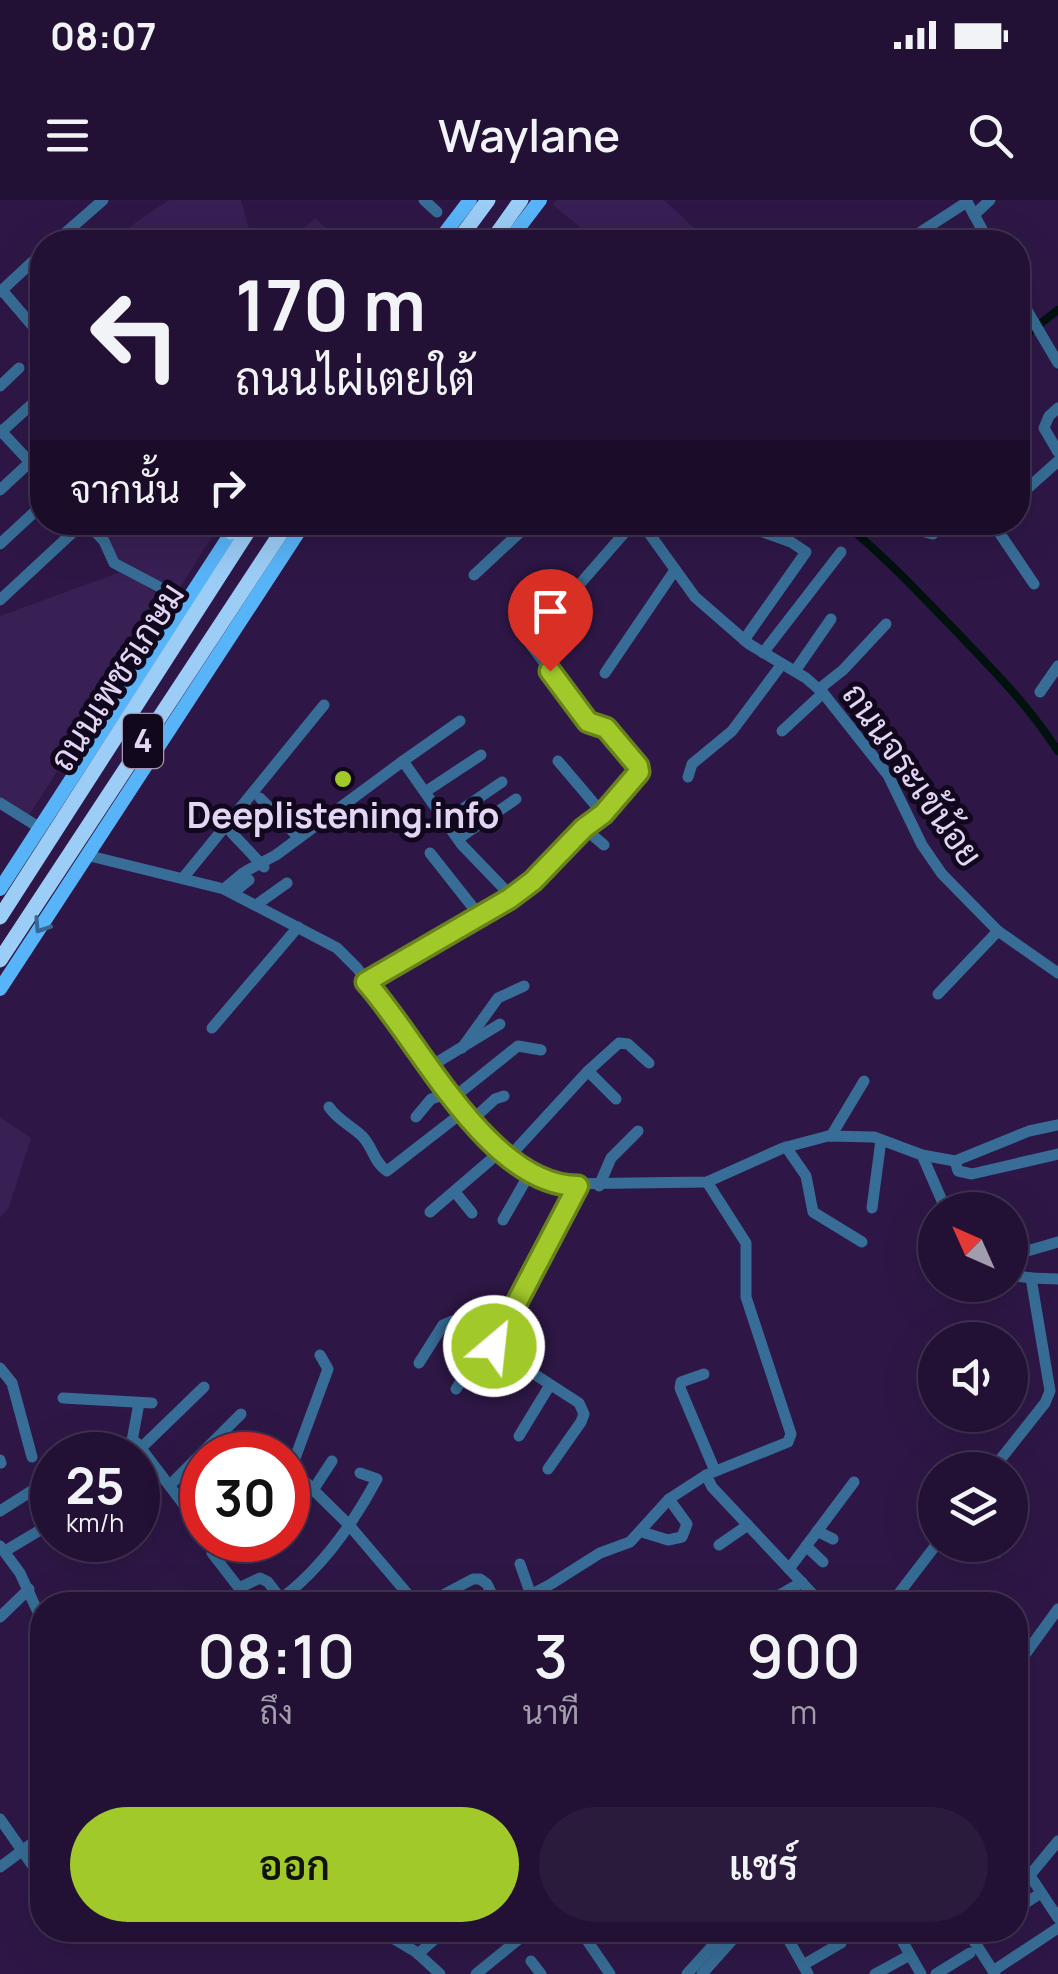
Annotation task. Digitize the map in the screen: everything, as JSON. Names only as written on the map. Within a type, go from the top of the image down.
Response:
[{"type":"highway","points":[[512,230],[521,200]]},
{"type":"highway","points":[[460,230],[477,203]]},
{"type":"highway","name":"ถนนเพชรเกษม","points":[[0,916],[246,535]]},
{"type":"highway","name":"ถนนเพชรเกษม","points":[[0,960],[279,535]]},
{"type":"main road","points":[[514,230],[540,200]]},
{"type":"main road","name":"4","points":[[0,888],[231,535]]},
{"type":"main road","name":"4","points":[[0,989],[296,535]]},
{"type":"street","points":[[69,230],[103,200]]},
{"type":"street","points":[[424,200],[437,212]]},
{"type":"street","points":[[974,214],[990,200]]},
{"type":"street","points":[[923,230],[966,201],[983,230]]},
{"type":"street","points":[[30,265],[1,292],[30,324]]},
{"type":"street","points":[[1030,318],[1058,363]]},
{"type":"street","points":[[0,386],[18,368]]},
{"type":"street","points":[[0,490],[30,462],[0,432],[30,406]]},
{"type":"street","points":[[1058,408],[1044,428],[1058,452]]},
{"type":"street","points":[[1030,487],[1058,461]]},
{"type":"street","points":[[0,544],[30,516]]},
{"type":"street","points":[[0,600],[71,535]]},
{"type":"street","points":[[98,535],[114,563],[186,601]]},
{"type":"street","points":[[474,576],[518,535]]},
{"type":"street","points":[[366,982],[512,897],[603,814],[640,770],[606,728],[588,722],[531,645],[527,632],[558,609],[623,535]]},
{"type":"street","name":"ถนนจระเข้น้อย","points":[[651,535],[695,598],[744,640],[821,691],[888,775],[928,855],[998,931],[1058,973]]},
{"type":"street","points":[[744,640],[806,552],[771,535]]},
{"type":"street","points":[[1001,535],[1034,584]]},
{"type":"street","points":[[763,653],[841,552]]},
{"type":"street","points":[[605,672],[675,570]]},
{"type":"street","points":[[794,671],[831,619]]},
{"type":"street","points":[[782,730],[886,624]]},
{"type":"street","points":[[688,777],[692,764],[732,731],[782,664]]},
{"type":"street","points":[[1040,692],[1058,666]]},
{"type":"street","points":[[183,878],[324,705]]},
{"type":"street","points":[[228,891],[460,721]]},
{"type":"street","points":[[425,792],[482,755]]},
{"type":"street","points":[[403,761],[458,839],[512,897]]},
{"type":"street","points":[[558,761],[603,814]]},
{"type":"street","points":[[445,821],[502,782]]},
{"type":"street","points":[[260,798],[299,838]]},
{"type":"street","points":[[458,839],[516,799]]},
{"type":"street","points":[[0,803],[40,828]]},
{"type":"street","points":[[584,828],[604,845]]},
{"type":"street","points":[[231,832],[264,863]]},
{"type":"street","points":[[430,853],[478,915]]},
{"type":"street","points":[[86,855],[228,891],[337,948],[467,1117],[505,1154],[558,1184],[707,1182],[786,1147],[832,1136],[881,1140],[922,1156],[955,1162],[1029,1131],[1058,1125]]},
{"type":"street","points":[[256,905],[287,883]]},
{"type":"street","points":[[212,1028],[298,926]]},
{"type":"street","points":[[938,994],[998,931]]},
{"type":"street","points":[[462,1048],[498,998],[524,986]]},
{"type":"street","points":[[431,1066],[500,1024]]},
{"type":"street","points":[[430,1212],[505,1154],[622,1042],[650,1063]]},
{"type":"street","points":[[416,1117],[431,1099],[452,1096],[518,1046],[542,1050]]},
{"type":"street","points":[[588,1071],[616,1099]]},
{"type":"street","points":[[832,1136],[864,1082]]},
{"type":"street","points":[[328,1107],[340,1122],[361,1135],[377,1164],[387,1171],[504,1096]]},
{"type":"street","points":[[600,1186],[611,1158],[638,1131]]},
{"type":"street","points":[[872,1208],[881,1140]]},
{"type":"street","points":[[786,1147],[806,1176],[813,1212],[862,1242]]},
{"type":"street","points":[[955,1162],[958,1171],[972,1174],[1058,1154]]},
{"type":"street","points":[[922,1156],[938,1192]]},
{"type":"street","points":[[503,1220],[530,1171]]},
{"type":"street","points":[[536,1592],[600,1553],[630,1542],[669,1499],[711,1473],[786,1444],[790,1434],[746,1297],[746,1244],[707,1182]]},
{"type":"street","points":[[456,1389],[490,1344],[578,1186]]},
{"type":"street","points":[[455,1192],[472,1212]]},
{"type":"street","points":[[1028,1251],[1058,1242]]},
{"type":"street","points":[[1006,1452],[1050,1391],[1045,1278],[1058,1268]]},
{"type":"street","points":[[420,1363],[447,1322],[460,1324],[580,1403],[584,1414],[548,1469]]},
{"type":"street","points":[[304,1432],[328,1369],[320,1355]]},
{"type":"street","points":[[0,1368],[12,1383],[30,1449]]},
{"type":"street","points":[[704,1374],[679,1385],[711,1473],[712,1487],[811,1592]]},
{"type":"street","points":[[519,1436],[550,1385]]},
{"type":"street","points":[[151,1432],[204,1387]]},
{"type":"street","points":[[63,1398],[146,1403],[140,1432]]},
{"type":"street","points":[[170,1485],[241,1414]]},
{"type":"street","points":[[332,1460],[312,1490],[408,1592]]},
{"type":"street","points":[[160,1473],[180,1499]]},
{"type":"street","points":[[288,1592],[306,1577],[349,1525],[377,1479],[360,1473]]},
{"type":"street","points":[[789,1569],[854,1482]]},
{"type":"street","points":[[2,1507],[30,1491]]},
{"type":"street","points":[[642,1532],[668,1540],[682,1537],[687,1524],[669,1499]]},
{"type":"street","points":[[720,1545],[748,1525]]},
{"type":"street","points":[[817,1531],[833,1539]]},
{"type":"street","points":[[30,1535],[3,1549],[30,1594]]},
{"type":"street","points":[[806,1546],[824,1562]]},
{"type":"street","points":[[219,1562],[239,1588],[260,1578],[268,1582],[272,1592]]},
{"type":"street","points":[[900,1592],[923,1562]]},
{"type":"street","points":[[520,1564],[530,1592]]},
{"type":"street","points":[[450,1592],[480,1579],[491,1592]]},
{"type":"street","points":[[785,1592],[802,1582]]},
{"type":"street","points":[[0,1618],[28,1589]]},
{"type":"street","points":[[1028,1650],[1058,1608]]},
{"type":"street","points":[[0,1819],[30,1862]]},
{"type":"street","points":[[1030,1875],[1058,1841]]},
{"type":"street","points":[[0,1866],[30,1844]]},
{"type":"street","points":[[1028,1872],[1056,1908]]},
{"type":"street","points":[[1028,1902],[1041,1893]]},
{"type":"street","points":[[974,1942],[994,1972],[1058,1928]]},
{"type":"street","points":[[400,1942],[440,1974]]},
{"type":"street","points":[[418,1974],[423,1958],[435,1942]]},
{"type":"street","points":[[476,1974],[515,1942]]},
{"type":"street","points":[[590,1942],[610,1974]]},
{"type":"street","points":[[688,1974],[724,1942]]},
{"type":"street","points":[[702,1974],[727,1942]]},
{"type":"street","points":[[789,1942],[806,1970],[841,1943]]},
{"type":"street","points":[[902,1942],[921,1974]]},
{"type":"street","points":[[936,1974],[970,1954]]},
{"type":"street","points":[[875,1974],[910,1955]]},
{"type":"street","points":[[531,1960],[541,1974]]},
{"type":"shaded area","points":[[169,200],[241,200],[250,230],[127,230]]},
{"type":"shaded area","points":[[557,200],[664,200],[696,230],[583,230],[553,205]]},
{"type":"shaded area","points":[[315,218],[328,230],[302,230]]},
{"type":"shaded area","points":[[105,535],[213,535],[178,591],[116,558]]},
{"type":"shaded area","points":[[123,571],[167,600],[28,817],[0,801],[0,616]]},
{"type":"shaded area","points":[[0,1117],[31,1138],[9,1207],[0,1218]]},
{"type":"waterway","points":[[1030,332],[1058,310]]},
{"type":"waterway","points":[[858,535],[899,572],[994,671],[1058,751]]},
{"type":"place","name":"Deeplistening.info","points":[[343,779]]},
{"type":"route","points":[[494,1346],[578,1186],[558,1184],[530,1171],[483,1138],[366,982],[533,881],[584,828],[603,814],[639,772],[606,728],[588,722],[550,671]]}]
